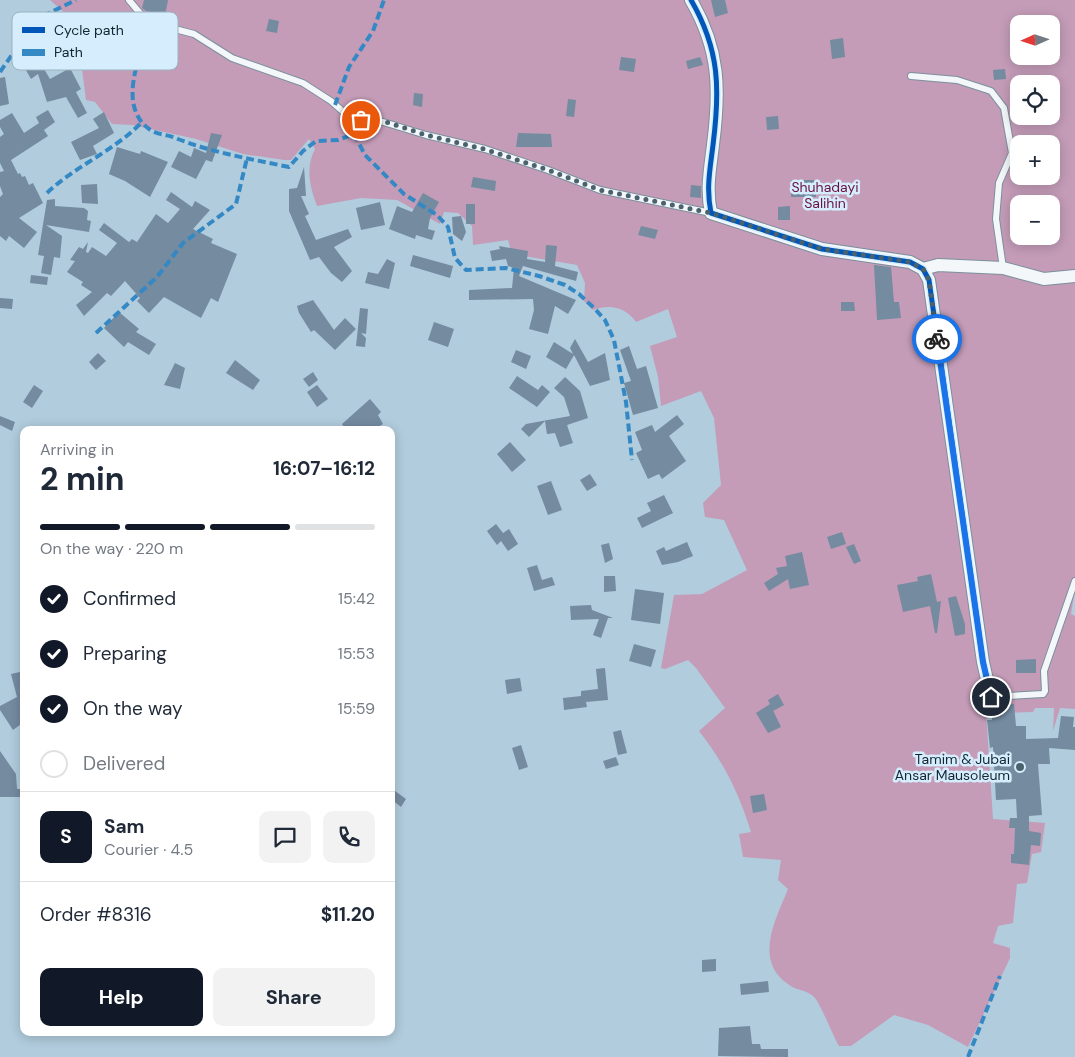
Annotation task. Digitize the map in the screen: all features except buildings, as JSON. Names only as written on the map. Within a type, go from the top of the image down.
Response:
[{"type":"street","points":[[691,0],[712,46],[718,75],[717,110],[707,194],[711,213],[822,249],[910,262],[923,269],[929,280],[983,662],[991,697]]},
{"type":"street","points":[[923,269],[938,265],[1003,268],[1044,279],[1075,276]]},
{"type":"lane","points":[[130,0],[139,12]]},
{"type":"lane","points":[[178,30],[194,34],[232,58],[303,83],[331,101],[348,116],[361,120],[380,120],[426,135],[484,149],[548,170],[600,190],[711,213]]},
{"type":"lane","points":[[911,76],[957,80],[991,91],[1004,108],[1012,153],[999,183],[996,219],[1003,268]]},
{"type":"lane","points":[[991,697],[1042,694],[1045,691],[1044,671],[1075,581]]},
{"type":"green space","name":"Shuhadayi Salihin","points":[[50,0],[1075,0],[1075,589],[1071,614],[1075,616],[1075,709],[1060,708],[1053,731],[1054,708],[1035,708],[1033,712],[1001,713],[986,711],[993,819],[1045,823],[1041,852],[1032,854],[1027,883],[1017,884],[1013,923],[998,926],[993,943],[1010,948],[1010,958],[968,1047],[928,1025],[894,1015],[851,1046],[839,1046],[815,998],[809,993],[788,984],[777,974],[772,963],[769,951],[770,939],[773,926],[788,889],[778,880],[781,860],[743,857],[739,834],[751,832],[736,791],[716,755],[699,731],[725,708],[688,660],[665,669],[661,668],[674,595],[702,594],[747,570],[724,520],[705,517],[703,503],[721,485],[714,418],[701,391],[661,406],[658,377],[650,346],[677,337],[668,309],[636,322],[627,313],[617,308],[605,307],[593,310],[584,301],[585,283],[577,265],[512,254],[508,240],[473,245],[472,226],[458,213],[444,212],[440,224],[397,200],[361,198],[317,206],[312,192],[309,170],[315,149],[309,139],[291,160],[243,154],[196,139],[132,125],[112,124],[95,102],[86,100],[82,70],[178,70],[178,12],[64,12]]},
{"type":"marked path","points":[[51,12],[76,0]]},
{"type":"marked path","points":[[335,105],[349,67],[373,31],[384,0]]},
{"type":"marked path","points":[[0,72],[12,55]]},
{"type":"marked path","points":[[136,70],[133,95],[135,109],[141,121],[152,131],[219,152],[289,167],[303,151],[316,141],[338,140],[354,134],[361,120]]},
{"type":"marked path","points":[[47,193],[58,183],[119,142],[141,123]]},
{"type":"marked path","points":[[354,134],[365,155],[404,194],[437,215],[448,227],[455,258],[466,270],[506,268],[565,285],[579,294],[605,320],[614,340],[626,402],[632,460]]},
{"type":"marked path","points":[[96,333],[157,277],[183,243],[236,204],[247,158]]},
{"type":"marked path","points":[[968,1057],[1000,976]]},
{"type":"cycle path","points":[[691,0],[708,36],[716,71],[717,106],[709,187],[711,213],[822,249],[910,262],[923,269],[929,280],[983,662],[991,697]]},
{"type":"way so far","points":[[361,120],[380,120],[426,135],[484,149],[548,170],[600,190],[684,209],[711,213],[822,249],[910,262],[923,269],[929,280],[937,339]]},
{"type":"place","name":"Tamim & Jubai Ansar Mausoleum","points":[[1020,767]]},
{"type":"route","points":[[937,339],[983,662],[991,697]]}]
